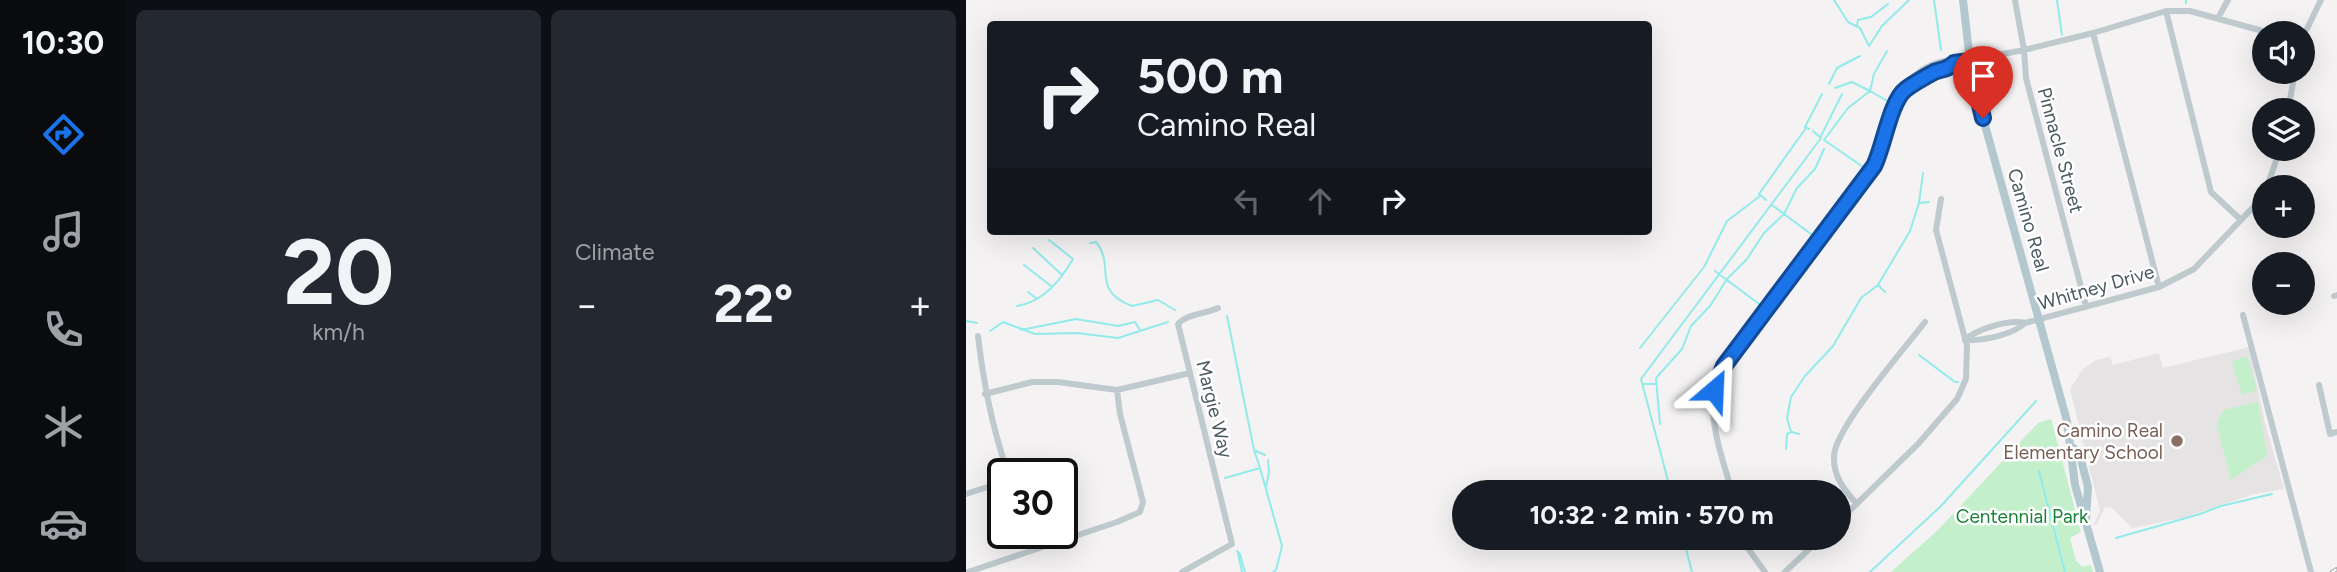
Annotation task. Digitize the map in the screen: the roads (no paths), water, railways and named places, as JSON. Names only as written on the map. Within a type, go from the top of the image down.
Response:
[{"type":"main road","name":"Camino Real","points":[[1963,0],[1970,61],[1983,118],[2040,319],[2072,447],[2079,452],[2086,477],[2086,522],[2099,572]]},
{"type":"street","name":"Pinnacle Street","points":[[2015,0],[2026,78],[2086,306]]},
{"type":"street","points":[[2218,18],[2228,0]]},
{"type":"street","points":[[2311,21],[2321,0]]},
{"type":"street","points":[[2166,11],[2211,192],[2240,219]]},
{"type":"street","points":[[1729,480],[1712,414],[1718,378],[1724,366],[1874,166],[1897,103],[1908,82],[1919,71],[1947,60],[1954,63],[1970,61],[2024,50],[2166,11],[2190,11],[2252,28]]},
{"type":"street","points":[[2093,33],[2160,288]]},
{"type":"street","points":[[1907,88],[1925,77],[1951,67],[1954,63]]},
{"type":"street","points":[[1919,71],[1925,77]]},
{"type":"street","points":[[1851,510],[1899,464],[1956,399],[1966,379],[1965,340],[1938,239],[1936,222],[1941,199]]},
{"type":"street","name":"Whitney Drive","points":[[1965,340],[2006,332],[2020,328],[2025,323],[2160,288],[2194,270],[2252,208]]},
{"type":"street","name":"Margie Way","points":[[1182,572],[1232,544],[1178,324],[1183,318],[1209,313],[1218,308]]},
{"type":"street","points":[[2243,314],[2311,572]]},
{"type":"street","points":[[1857,504],[1843,488],[1836,474],[1836,443],[1846,424],[1925,321]]},
{"type":"street","name":"Whitney Drive","points":[[1965,340],[1973,333],[2004,324],[2018,321],[2025,323]]},
{"type":"street","points":[[2004,324],[2006,332]]},
{"type":"street","points":[[978,336],[985,394],[1003,458]]},
{"type":"street","points":[[985,394],[1032,382],[1058,382],[1118,390],[1190,373]]},
{"type":"street","points":[[2319,385],[2330,434],[2337,432]]},
{"type":"street","points":[[968,572],[1140,512],[1143,502],[1120,414],[1118,390]]},
{"type":"street","points":[[966,494],[987,487]]},
{"type":"street","points":[[1749,550],[1765,572]]},
{"type":"street","points":[[1785,572],[1808,550]]},
{"type":"waterway","points":[[1834,0],[1848,22],[1860,28],[1869,46],[1882,26],[1909,0]]},
{"type":"waterway","points":[[1934,0],[1941,50]]},
{"type":"waterway","points":[[2057,0],[2062,35]]},
{"type":"waterway","points":[[1857,26],[1858,20],[1871,17],[1888,4]]},
{"type":"waterway","points":[[1887,51],[1874,74],[1870,91],[1891,103]]},
{"type":"waterway","points":[[1829,84],[1837,68],[1860,56]]},
{"type":"waterway","points":[[1835,88],[1852,82],[1870,91],[1848,108],[1824,140],[1866,169]]},
{"type":"waterway","points":[[1809,129],[1805,127],[1822,94]]},
{"type":"waterway","points":[[1821,136],[1842,94]]},
{"type":"waterway","points":[[1766,200],[1759,194],[1806,128]]},
{"type":"waterway","points":[[1668,480],[1641,379],[1821,138],[1813,131]]},
{"type":"waterway","points":[[1660,424],[1656,378],[1682,349],[1691,326],[1710,306],[1727,279],[1747,259],[1764,233],[1784,214],[1797,188],[1815,169],[1824,149]]},
{"type":"waterway","points":[[1923,173],[1919,203],[1929,202]]},
{"type":"waterway","points":[[1640,348],[1704,267],[1727,221],[1760,196]]},
{"type":"waterway","points":[[1786,449],[1787,434],[1791,432],[1787,418],[1791,397],[1805,376],[1833,346],[1861,298],[1878,285],[1910,231],[1919,203]]},
{"type":"waterway","points":[[1772,205],[1815,237]]},
{"type":"waterway","points":[[1017,306],[1043,295],[1073,259],[1049,240]]},
{"type":"waterway","points":[[1090,243],[1096,242],[1102,251],[1107,285],[1119,300],[1132,306],[1158,300],[1175,310]]},
{"type":"waterway","points":[[1033,248],[1062,275]]},
{"type":"waterway","points":[[1024,265],[1051,286]]},
{"type":"waterway","points":[[1715,271],[1763,307]]},
{"type":"waterway","points":[[1878,285],[1885,292]]},
{"type":"waterway","points":[[1028,292],[1037,299]]},
{"type":"waterway","points":[[1227,316],[1260,468]]},
{"type":"waterway","points":[[1021,330],[1076,319],[1118,326],[1135,322],[1140,330]]},
{"type":"waterway","points":[[966,321],[977,323]]},
{"type":"waterway","points":[[990,331],[1003,322],[1035,334],[1077,333],[1118,338],[1168,322]]},
{"type":"waterway","points":[[1919,355],[1958,382]]},
{"type":"waterway","points":[[1643,384],[1655,384]]},
{"type":"waterway","points":[[1870,572],[1941,506],[2036,401]]},
{"type":"waterway","points":[[1792,432],[1799,434]]},
{"type":"waterway","points":[[1254,450],[1265,455]]},
{"type":"waterway","points":[[1266,487],[1268,460]]},
{"type":"waterway","points":[[1225,478],[1260,468],[1282,546],[1276,570],[1273,572]]},
{"type":"waterway","points":[[2039,471],[2065,572]]},
{"type":"waterway","points":[[2116,538],[2221,506],[2272,494]]},
{"type":"waterway","points":[[1686,550],[1692,572]]},
{"type":"waterway","points":[[1237,551],[1245,572]]},
{"type":"waterway","points":[[1238,553],[1242,572]]},
{"type":"railway","points":[[2332,572],[2337,569]]},
{"type":"place","name":"Camino Real Elementary School","points":[[2177,441]]},
{"type":"park label","name":"Centennial Park","points":[[2022,516]]}]
